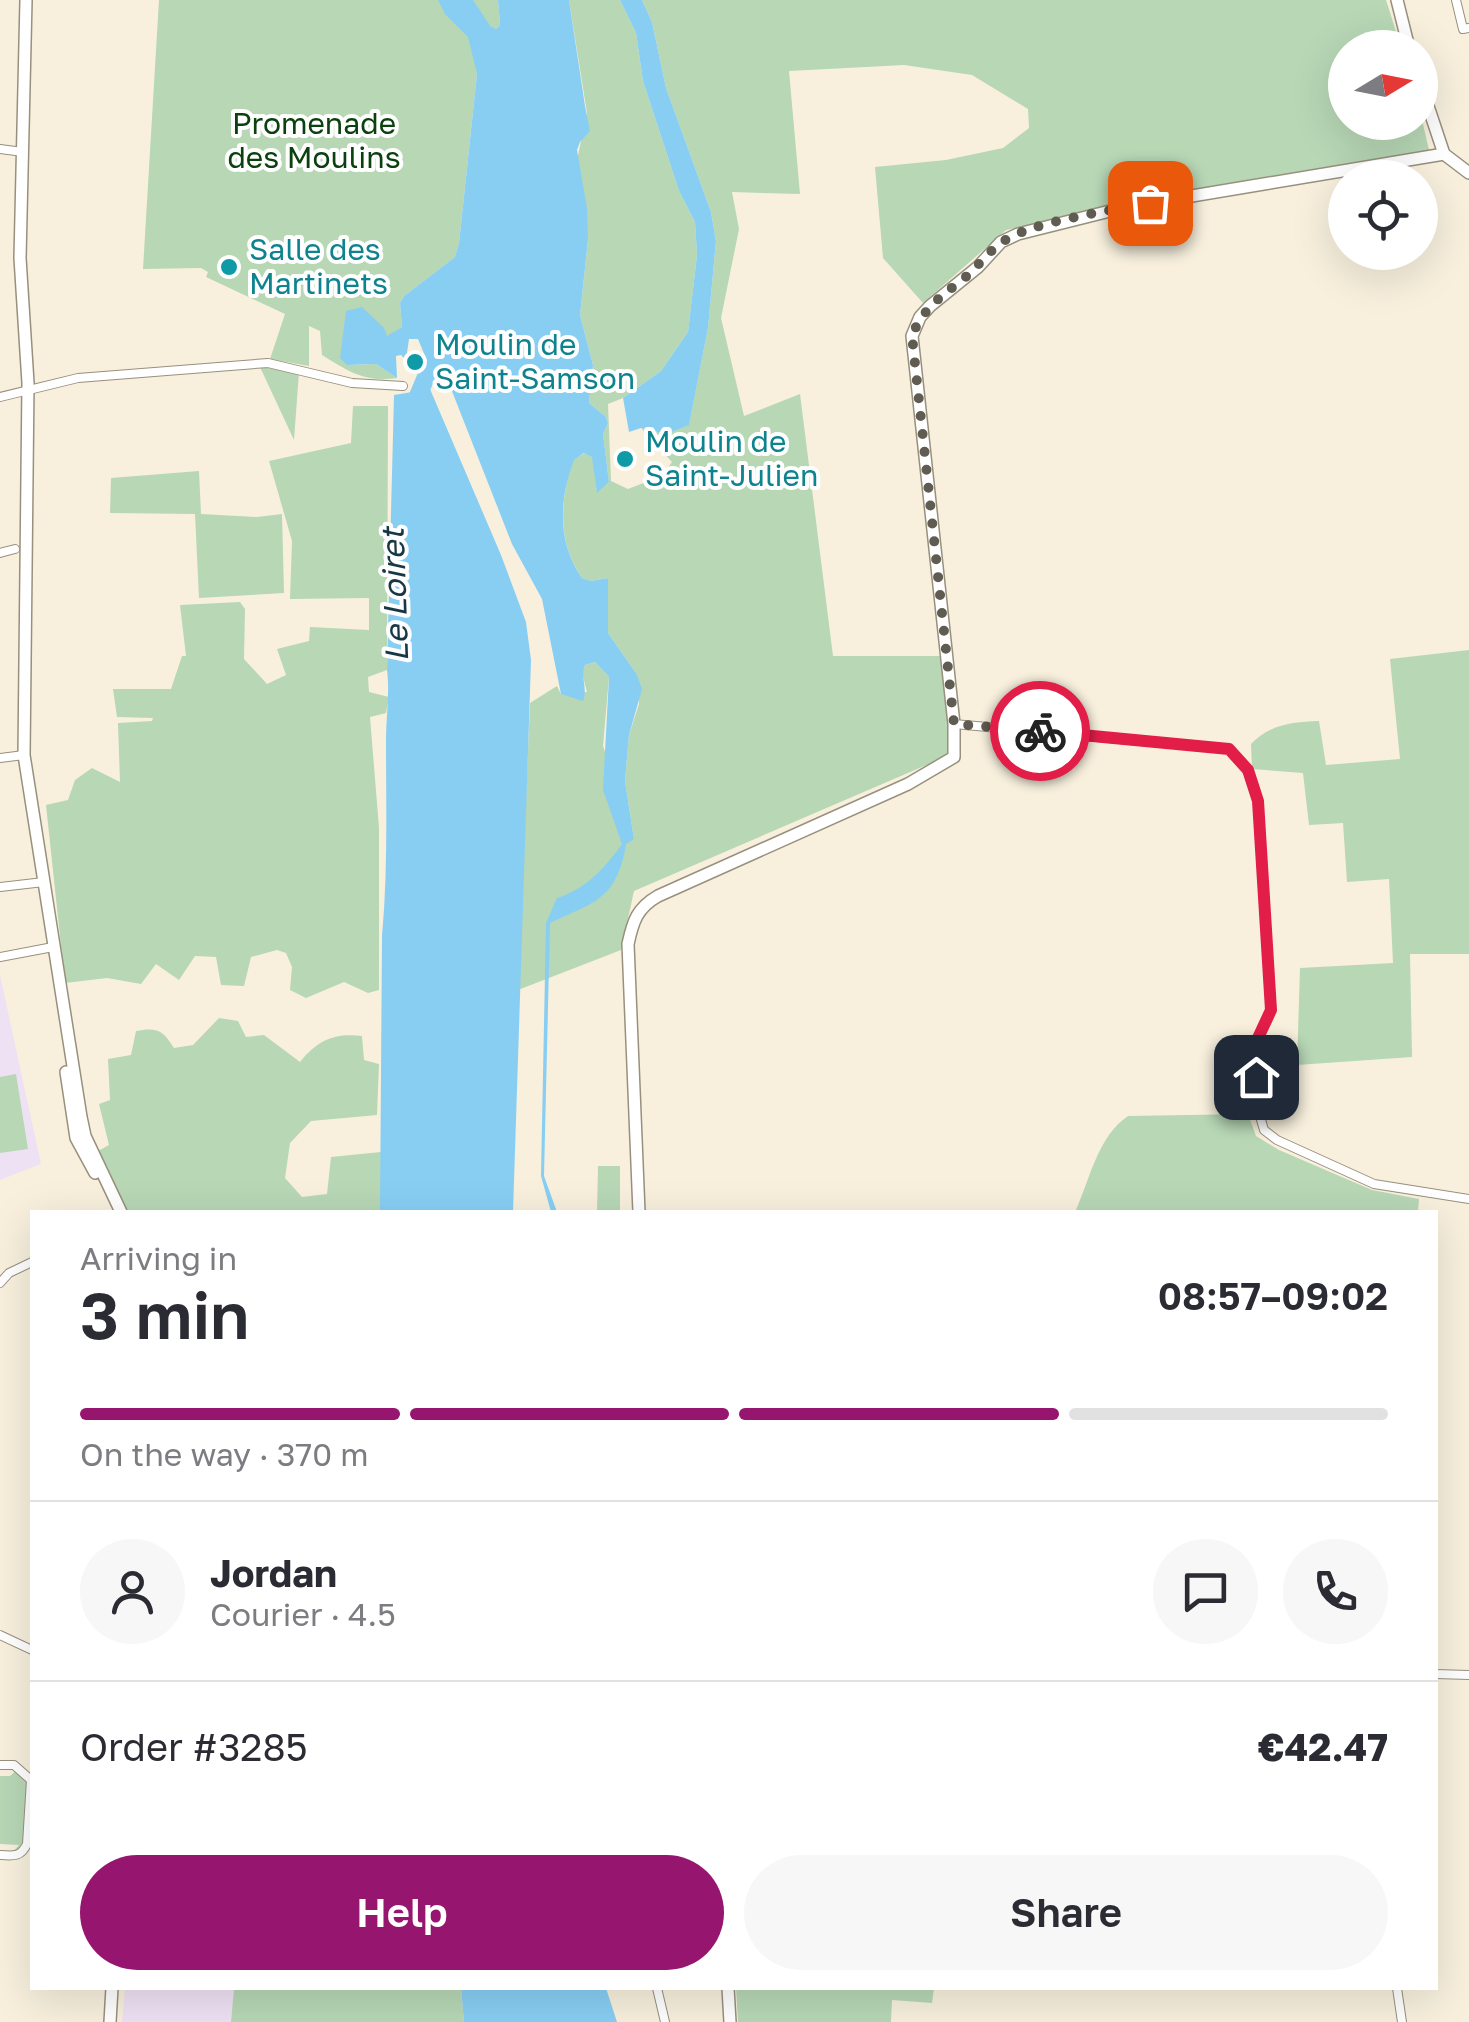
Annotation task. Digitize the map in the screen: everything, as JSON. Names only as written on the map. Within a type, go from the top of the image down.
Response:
[{"type":"street","points":[[26,0],[20,290],[28,389],[25,798],[76,1138],[117,1210]]},
{"type":"street","points":[[1396,0],[1404,30]]},
{"type":"street","points":[[1456,0],[1463,30],[1469,28]]},
{"type":"street","points":[[1438,136],[1444,154],[1469,173]]},
{"type":"street","points":[[0,148],[23,152]]},
{"type":"street","points":[[639,1210],[628,944],[634,917],[658,896],[908,784],[949,762],[956,750],[915,374],[912,336],[920,317],[1002,242],[1039,227],[1287,178],[1444,154]]},
{"type":"street","points":[[0,397],[78,378],[268,364],[352,383],[402,386]]},
{"type":"street","points":[[0,553],[15,549]]},
{"type":"street","points":[[954,724],[1229,749],[1248,770],[1258,801],[1271,1010],[1255,1054],[1257,1106],[1264,1130],[1276,1140],[1374,1184],[1469,1200]]},
{"type":"street","points":[[0,758],[24,754]]},
{"type":"street","points":[[0,886],[40,882]]},
{"type":"street","points":[[0,957],[50,947]]},
{"type":"street","points":[[0,1283],[9,1273],[30,1263]]},
{"type":"street","points":[[0,1635],[30,1649]]},
{"type":"street","points":[[1438,1674],[1469,1676]]},
{"type":"street","points":[[0,1764],[14,1764],[30,1778]]},
{"type":"street","points":[[0,1855],[16,1856],[23,1852],[30,1806]]},
{"type":"street","points":[[110,2022],[112,1990]]},
{"type":"street","points":[[657,1990],[665,2022]]},
{"type":"street","points":[[728,1990],[730,2022]]},
{"type":"street","points":[[1397,1990],[1402,2022]]},
{"type":"shaded area","points":[[0,975],[41,1164],[0,1180]]},
{"type":"shaded area","points":[[125,1990],[234,1990],[231,2022],[122,2022]]},
{"type":"green space","name":"Promenade des Moulins","points":[[159,0],[498,0],[500,25],[496,29],[480,13],[474,54],[477,74],[455,257],[404,296],[400,303],[402,327],[348,365],[376,364],[397,378],[366,377],[340,366],[322,355],[320,331],[309,326],[309,366],[270,359],[285,314],[206,277],[208,272],[201,268],[143,269]]},
{"type":"green space","points":[[569,0],[620,0],[636,33],[643,81],[679,191],[695,222],[697,255],[688,332],[661,371],[608,404],[611,481],[628,489],[662,476],[672,462],[641,428],[666,434],[689,424],[708,328],[716,241],[711,212],[666,88],[652,22],[642,0],[1386,0],[1396,30],[1328,30],[1328,140],[1427,140],[1429,150],[1376,160],[1328,160],[1328,169],[1006,230],[923,303],[883,258],[875,167],[946,160],[1003,148],[1029,128],[1028,109],[972,75],[904,65],[789,71],[800,194],[732,192],[739,229],[721,318],[744,416],[800,394],[833,656],[940,656],[952,754],[634,891],[621,950],[518,990],[530,703],[557,686],[561,694],[587,692],[582,673],[585,665],[595,662],[609,677],[603,746],[634,839],[625,781],[629,735],[639,704],[636,673],[608,633],[608,578],[582,578],[568,550],[563,521],[573,460],[585,453],[593,457],[597,492],[609,482],[603,434],[608,423],[589,403],[593,365],[580,315],[588,240],[577,160],[587,113]]},
{"type":"green space","points":[[260,367],[299,372],[294,440]]},
{"type":"green space","points":[[353,406],[388,406],[387,670],[368,677],[369,692],[389,697],[386,713],[370,717],[379,828],[379,990],[368,993],[344,982],[306,998],[290,990],[292,967],[286,953],[277,950],[251,957],[244,986],[221,985],[216,957],[195,956],[179,980],[156,964],[141,984],[107,978],[65,983],[46,805],[68,800],[75,780],[92,768],[120,782],[118,723],[153,718],[117,717],[113,689],[171,689],[182,656],[186,656],[180,605],[240,602],[245,609],[244,659],[267,684],[286,675],[277,649],[309,641],[310,627],[369,630],[369,598],[290,599],[292,541],[269,461],[351,443]]},
{"type":"green space","points":[[199,471],[201,514],[282,514],[284,593],[199,598],[195,514],[110,513],[111,478]]},
{"type":"green space","points":[[1469,650],[1469,954],[1410,954],[1412,1057],[1297,1065],[1300,968],[1393,963],[1389,879],[1347,882],[1343,823],[1309,825],[1303,773],[1252,769],[1251,744],[1274,728],[1319,721],[1326,765],[1400,759],[1390,659]]},
{"type":"green space","points":[[219,1018],[238,1021],[246,1037],[264,1035],[300,1062],[327,1040],[362,1036],[364,1060],[379,1064],[377,1115],[311,1121],[290,1143],[285,1178],[302,1197],[327,1194],[331,1157],[381,1152],[381,1210],[125,1210],[98,1151],[109,1145],[99,1104],[110,1100],[108,1059],[131,1055],[136,1031],[159,1031],[174,1048],[193,1045]]},
{"type":"green space","points":[[16,1074],[28,1149],[0,1153],[0,1077]]},
{"type":"green space","points":[[1248,1114],[1256,1136],[1279,1150],[1372,1190],[1419,1199],[1418,1210],[1076,1210],[1102,1147],[1128,1116]]},
{"type":"green space","points":[[598,1166],[620,1166],[620,1210],[597,1210]]},
{"type":"green space","points":[[17,1770],[28,1781],[23,1847],[12,1853],[19,1845],[0,1844],[0,1776],[10,1776]]},
{"type":"green space","points":[[234,1990],[461,1990],[464,2022],[231,2022]]},
{"type":"green space","points":[[736,1990],[934,1990],[932,2003],[892,2000],[891,2022],[738,2022]]},
{"type":"water","points":[[438,0],[473,0],[496,29],[500,25],[498,0],[569,0],[590,131],[577,150],[588,240],[580,315],[593,365],[589,403],[608,423],[603,434],[609,482],[597,493],[592,457],[584,453],[574,460],[565,490],[563,520],[568,550],[582,578],[608,578],[608,633],[636,673],[642,689],[629,735],[625,781],[634,839],[626,844],[617,877],[602,896],[550,923],[544,1176],[556,1210],[550,1210],[541,1176],[546,923],[557,898],[594,877],[622,844],[603,790],[609,677],[595,662],[585,665],[583,701],[561,694],[542,599],[512,544],[437,353],[425,356],[418,339],[409,339],[406,360],[396,356],[397,378],[376,364],[347,365],[340,358],[346,311],[362,307],[387,336],[402,327],[400,303],[404,296],[455,257],[477,74],[468,37],[445,14]]},
{"type":"water","points":[[620,0],[642,0],[652,22],[666,88],[711,212],[716,241],[708,328],[689,425],[666,434],[641,428],[629,432],[623,398],[661,371],[688,332],[697,255],[695,222],[679,191],[643,81],[636,33]]},
{"type":"water","points":[[430,389],[526,622],[531,660],[513,1210],[380,1210],[394,395]]},
{"type":"water","points":[[461,1990],[607,1990],[617,2022],[464,2022]]},
{"type":"waterway","name":"Le Loiret","points":[[418,413],[418,396],[444,334]]},
{"type":"way so far","points":[[1040,731],[954,724],[912,336],[930,306],[1002,242],[1039,227],[1150,203]]},
{"type":"place","name":"Salle des Martinets","points":[[229,267]]},
{"type":"place","name":"Moulin de Saint-Samson","points":[[415,362]]},
{"type":"place","name":"Moulin de Saint-Julien","points":[[625,459]]},
{"type":"route","points":[[1040,731],[1229,749],[1248,770],[1258,801],[1271,1010],[1258,1038],[1256,1077]]}]
